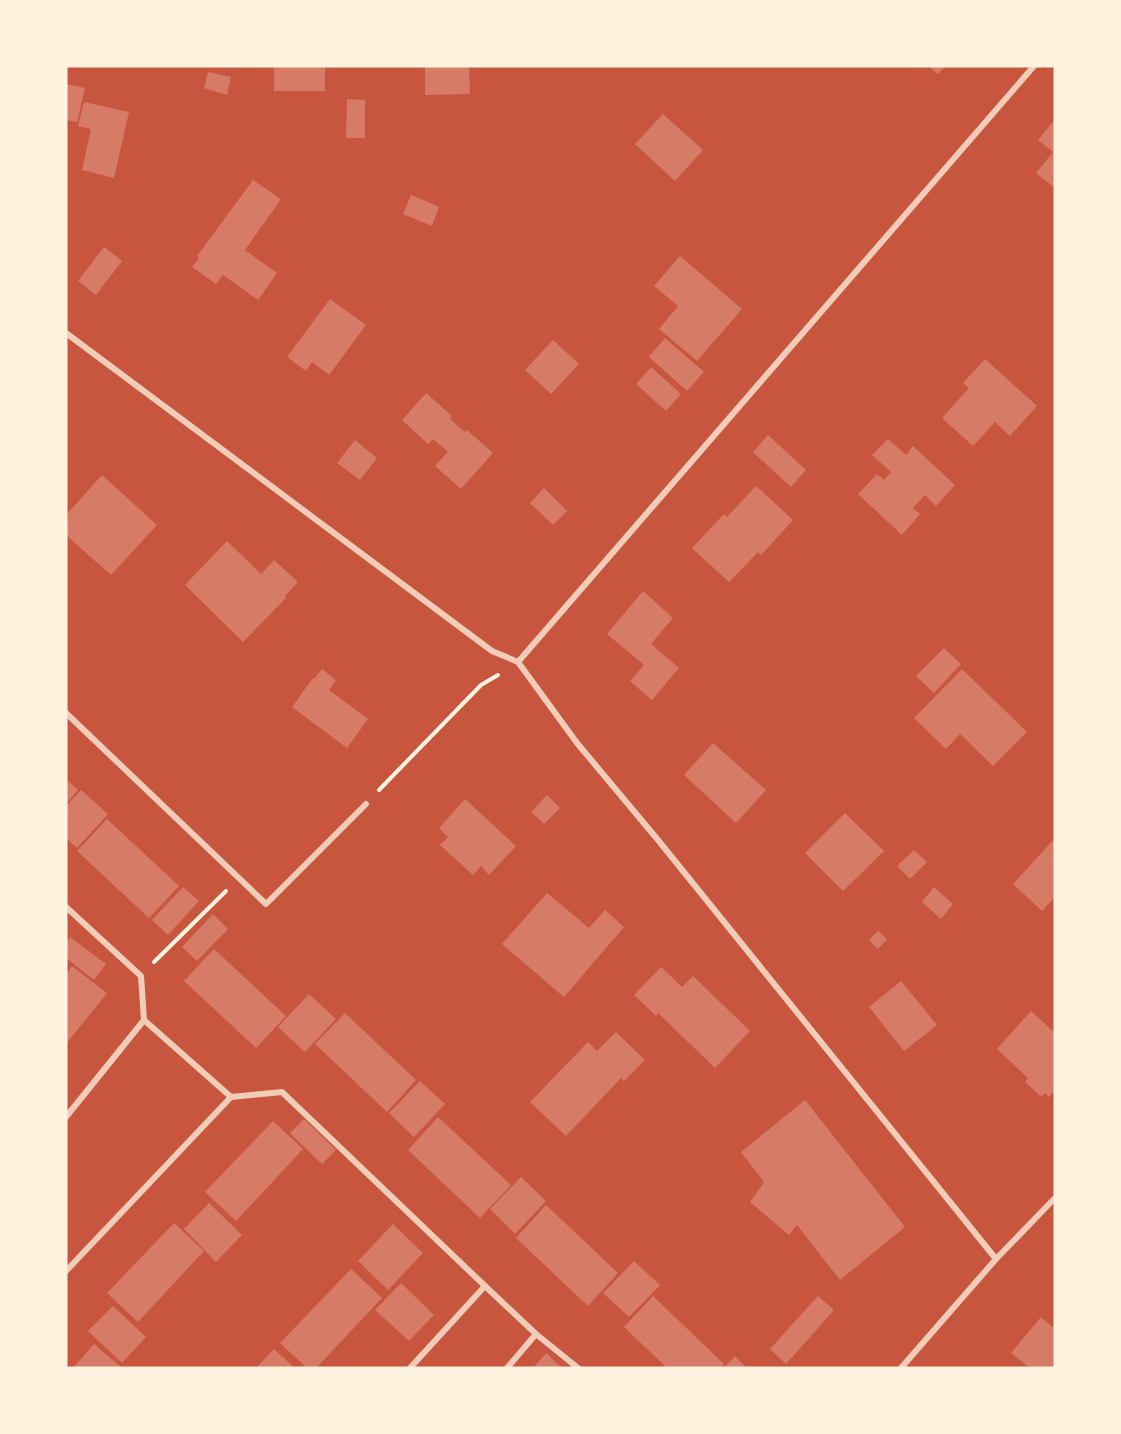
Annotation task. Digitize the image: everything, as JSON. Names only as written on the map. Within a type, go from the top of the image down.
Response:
[{"type":"street","points":[[518,662],[1034,66]]},
{"type":"street","points":[[66,333],[492,651],[518,662],[577,743],[996,1259]]},
{"type":"street","points":[[66,713],[266,904],[366,804]]},
{"type":"street","points":[[66,907],[141,976],[144,1020],[66,1117]]},
{"type":"street","points":[[144,1020],[231,1097]]},
{"type":"street","points":[[66,1272],[231,1097],[282,1092],[536,1334],[578,1368]]},
{"type":"street","points":[[901,1368],[996,1259],[1055,1198]]},
{"type":"street","points":[[410,1368],[485,1286]]},
{"type":"street","points":[[507,1368],[536,1334]]},
{"type":"path","points":[[366,804],[481,685],[518,662]]},
{"type":"path","points":[[141,976],[239,878]]},
{"type":"building","points":[[274,66],[325,66],[325,91],[274,91]]},
{"type":"building","points":[[425,66],[469,66],[470,94],[425,95]]},
{"type":"building","points":[[928,66],[946,66],[938,74]]},
{"type":"building","points":[[208,72],[231,77],[227,95],[204,88]]},
{"type":"building","points":[[66,84],[85,88],[77,122],[66,120]]},
{"type":"building","points":[[347,99],[365,100],[365,138],[346,138]]},
{"type":"building","points":[[84,102],[129,112],[114,178],[82,170],[91,129],[78,126]]},
{"type":"building","points":[[663,114],[703,150],[675,181],[635,144]]},
{"type":"building","points":[[1055,119],[1055,188],[1036,173],[1053,152],[1038,140]]},
{"type":"building","points":[[253,180],[281,199],[245,250],[277,273],[258,300],[223,275],[216,284],[192,267],[199,258],[197,256]]},
{"type":"building","points":[[411,195],[439,207],[432,226],[403,214]]},
{"type":"building","points":[[104,247],[122,261],[96,295],[78,281]]},
{"type":"building","points":[[680,256],[742,309],[697,361],[659,329],[678,306],[654,286]]},
{"type":"building","points":[[330,299],[366,325],[329,375],[312,362],[306,371],[287,357]]},
{"type":"building","points":[[665,338],[704,372],[687,391],[649,357]]},
{"type":"building","points":[[553,340],[579,364],[551,394],[525,370]]},
{"type":"building","points":[[985,359],[1037,406],[1010,436],[995,422],[973,446],[942,418],[969,388],[963,383]]},
{"type":"building","points":[[651,367],[681,394],[666,411],[636,384]]},
{"type":"building","points":[[426,393],[452,416],[450,419],[465,432],[467,430],[493,453],[461,489],[435,466],[448,452],[433,439],[428,444],[402,420]]},
{"type":"building","points":[[768,435],[806,470],[791,487],[753,452]]},
{"type":"building","points":[[888,439],[906,455],[913,446],[955,485],[936,506],[925,495],[913,508],[920,514],[902,535],[858,494],[877,474],[884,480],[891,472],[872,455]]},
{"type":"building","points":[[355,440],[377,458],[360,480],[337,463]]},
{"type":"building","points":[[102,475],[157,525],[111,575],[66,535],[66,515]]},
{"type":"building","points":[[756,486],[793,520],[761,555],[758,552],[729,582],[692,548],[724,514],[727,517]]},
{"type":"building","points":[[544,488],[567,511],[553,525],[530,503]]},
{"type":"building","points":[[227,541],[261,574],[274,560],[298,582],[285,596],[286,598],[243,642],[185,585]]},
{"type":"building","points":[[643,591],[673,618],[651,644],[679,668],[652,700],[630,681],[644,665],[607,634]]},
{"type":"building","points":[[944,648],[961,664],[934,693],[916,676]]},
{"type":"building","points":[[322,669],[336,680],[329,690],[368,719],[347,748],[292,707]]},
{"type":"building","points":[[962,669],[1027,732],[993,766],[960,734],[946,749],[914,718]]},
{"type":"building","points":[[713,743],[766,790],[736,823],[684,775]]},
{"type":"building","points":[[66,779],[78,790],[66,804]]},
{"type":"building","points":[[81,790],[108,814],[77,848],[66,838],[66,806]]},
{"type":"building","points":[[547,795],[560,808],[544,824],[531,812]]},
{"type":"building","points":[[465,799],[516,846],[489,875],[481,866],[473,875],[440,845],[448,837],[439,828]]},
{"type":"building","points":[[845,813],[884,851],[843,891],[805,853]]},
{"type":"building","points":[[107,819],[179,886],[149,918],[77,851]]},
{"type":"building","points":[[1055,838],[1055,897],[1042,911],[1013,884]]},
{"type":"building","points":[[914,850],[927,862],[910,879],[897,866]]},
{"type":"building","points":[[183,887],[199,901],[168,935],[152,920]]},
{"type":"building","points":[[934,887],[953,904],[941,919],[922,902]]},
{"type":"building","points":[[547,893],[589,928],[605,910],[624,927],[564,997],[502,944]]},
{"type":"building","points":[[213,914],[228,929],[197,961],[182,947]]},
{"type":"building","points":[[878,931],[887,939],[878,949],[869,940]]},
{"type":"building","points":[[70,937],[106,964],[94,980],[66,958],[66,942]]},
{"type":"building","points":[[214,949],[286,1016],[256,1048],[184,981]]},
{"type":"building","points":[[72,966],[107,993],[66,1044],[66,974]]},
{"type":"building","points":[[661,967],[682,987],[693,976],[750,1031],[715,1068],[658,1013],[656,1016],[634,995]]},
{"type":"building","points":[[901,981],[937,1025],[904,1051],[869,1007]]},
{"type":"building","points":[[309,994],[336,1019],[305,1052],[278,1027]]},
{"type":"building","points":[[1031,1011],[1055,1033],[1055,1090],[1049,1097],[1045,1093],[1041,1097],[1025,1082],[1028,1078],[997,1049]]},
{"type":"building","points":[[345,1013],[416,1080],[387,1112],[315,1044]]},
{"type":"building","points":[[616,1032],[645,1060],[624,1081],[621,1078],[566,1136],[530,1102],[588,1042],[597,1051]]},
{"type":"building","points":[[420,1081],[445,1104],[414,1137],[389,1113]]},
{"type":"building","points":[[805,1100],[905,1227],[840,1280],[797,1225],[789,1235],[750,1202],[764,1182],[741,1152]]},
{"type":"building","points":[[438,1117],[511,1185],[480,1218],[408,1150]]},
{"type":"building","points":[[304,1119],[336,1150],[322,1164],[290,1133]]},
{"type":"building","points":[[273,1121],[303,1149],[236,1221],[205,1192]]},
{"type":"building","points":[[521,1177],[546,1201],[515,1234],[490,1209]]},
{"type":"building","points":[[209,1203],[242,1235],[216,1262],[184,1229]]},
{"type":"building","points":[[546,1205],[618,1273],[588,1306],[516,1238]]},
{"type":"building","points":[[174,1223],[204,1251],[138,1322],[107,1293]]},
{"type":"building","points":[[393,1224],[423,1253],[388,1290],[358,1261]]},
{"type":"building","points":[[634,1261],[660,1285],[629,1317],[603,1293]]},
{"type":"building","points":[[351,1269],[382,1298],[316,1368],[307,1368],[280,1343]]},
{"type":"building","points":[[401,1283],[434,1315],[409,1341],[375,1310]]},
{"type":"building","points":[[653,1296],[724,1364],[720,1368],[667,1368],[624,1327]]},
{"type":"building","points":[[818,1296],[834,1310],[786,1364],[770,1349]]},
{"type":"building","points":[[113,1306],[146,1337],[122,1363],[88,1331]]},
{"type":"building","points":[[1041,1317],[1055,1329],[1055,1368],[1030,1368],[1011,1353]]},
{"type":"building","points":[[94,1344],[122,1368],[73,1368]]},
{"type":"building","points":[[274,1349],[295,1368],[256,1368]]},
{"type":"building","points":[[546,1353],[562,1368],[533,1368]]},
{"type":"building","points":[[735,1356],[747,1368],[724,1368]]}]
